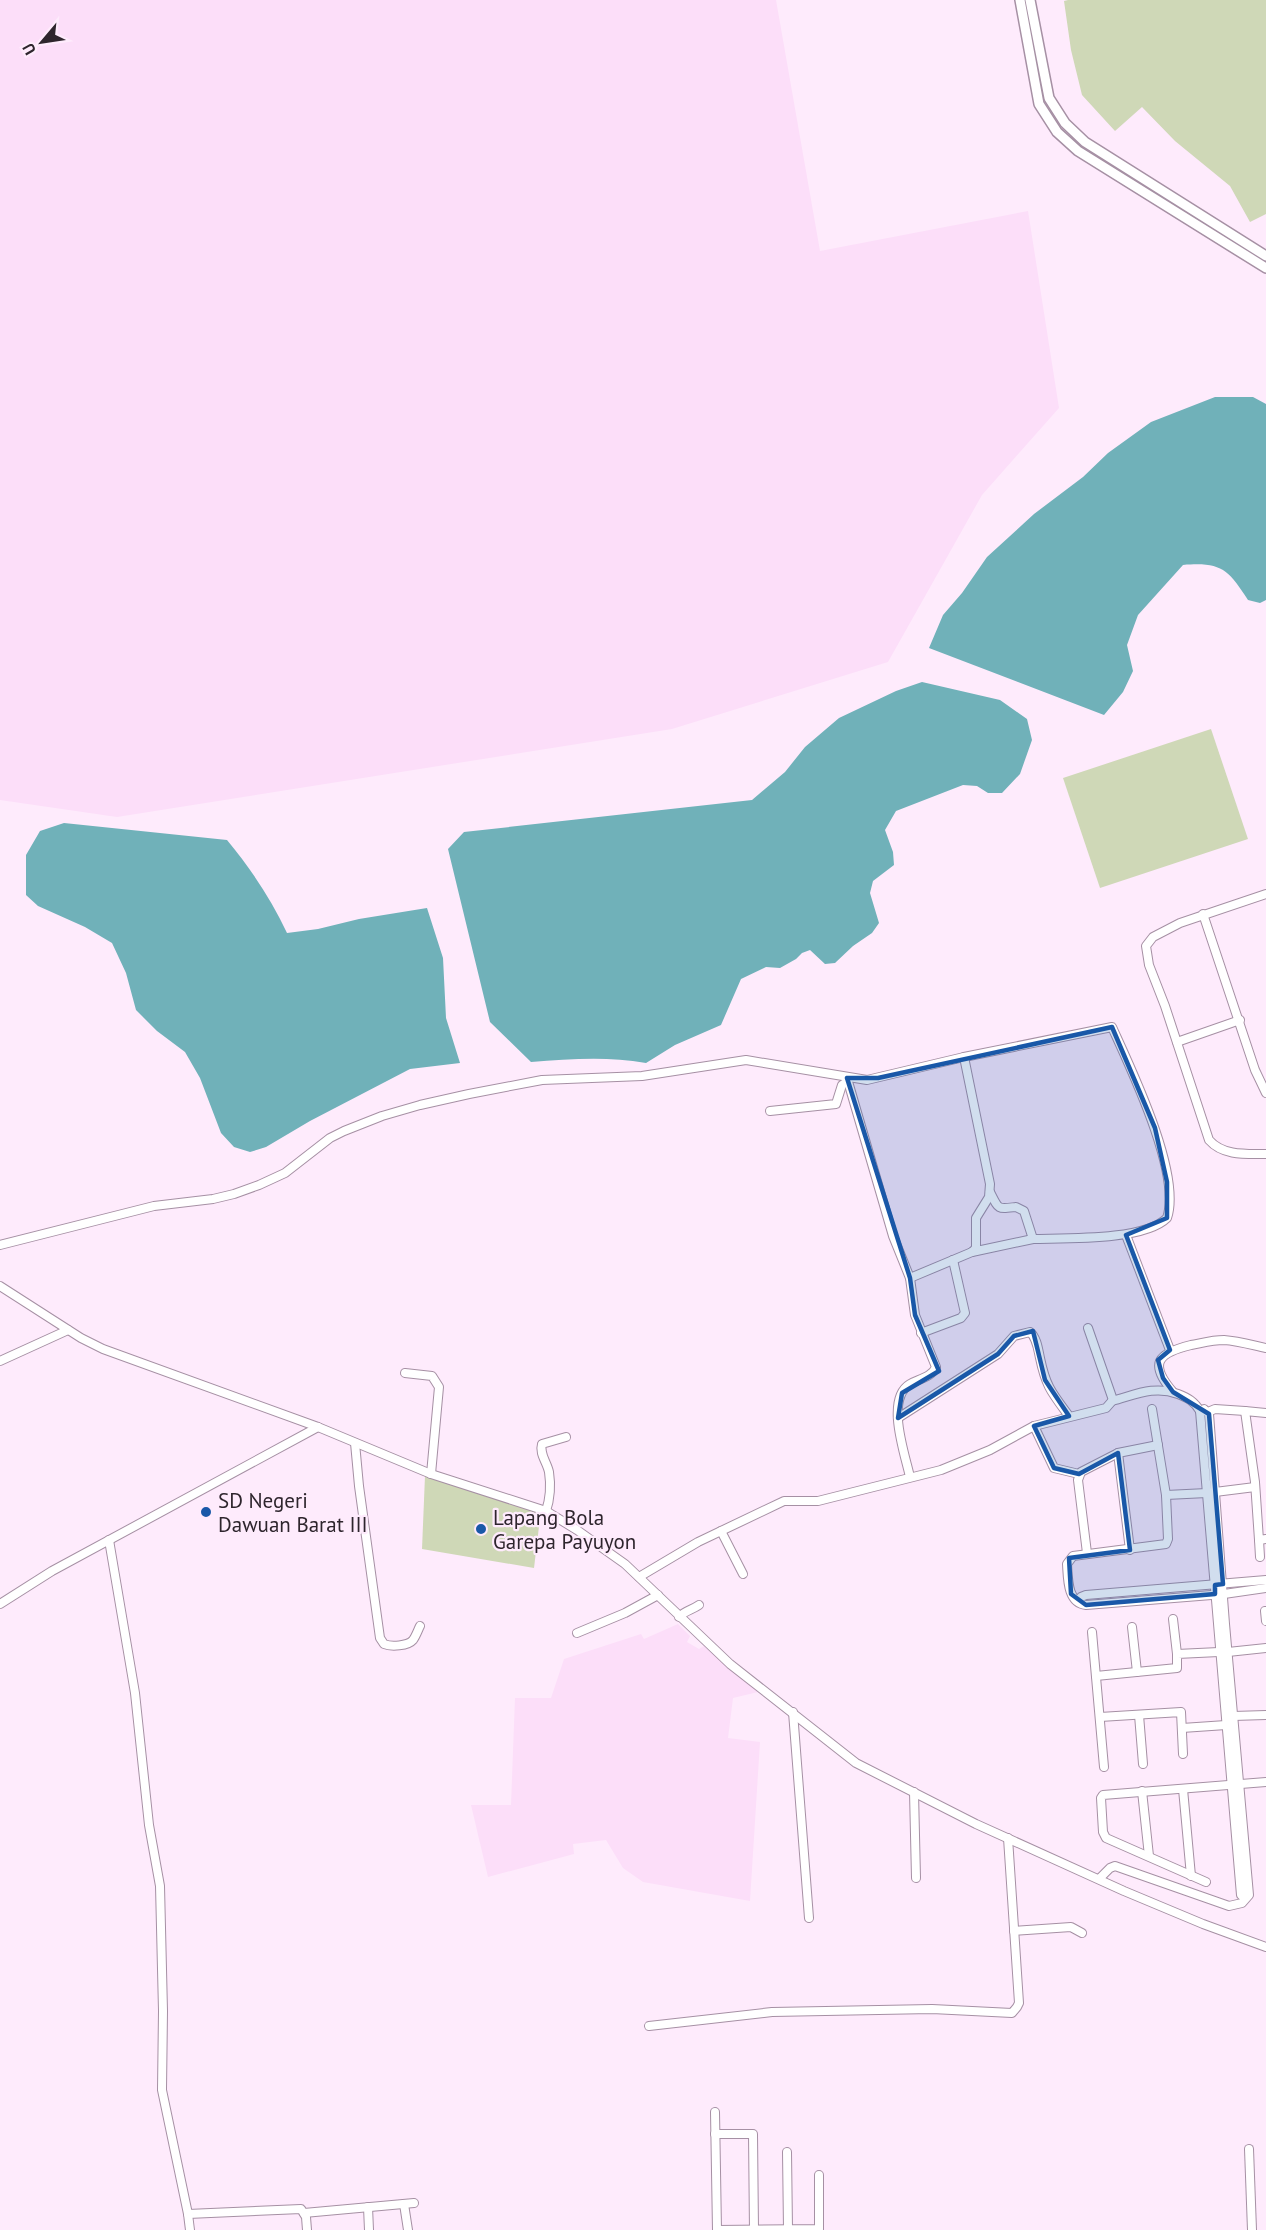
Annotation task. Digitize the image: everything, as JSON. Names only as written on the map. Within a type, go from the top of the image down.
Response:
[{"type":"street","points":[[1020,0],[1039,104],[1057,132],[1078,151],[1265,263]]},
{"type":"street","points":[[1030,0],[1049,98],[1065,123],[1085,142],[1265,263]]},
{"type":"street","points":[[1032,72],[1042,69]]},
{"type":"street","points":[[1266,894],[1203,914],[1157,934],[1146,946],[1149,965],[1209,1140],[1215,1147],[1229,1153],[1266,1154]]},
{"type":"street","points":[[1203,914],[1266,1093]]},
{"type":"street","points":[[1177,1042],[1240,1020]]},
{"type":"street","points":[[0,1245],[154,1206],[213,1199],[234,1194],[285,1173],[330,1138],[344,1131],[401,1110],[469,1094],[542,1080],[642,1076],[746,1060],[847,1079],[867,1080],[964,1057],[1112,1027],[1155,1128],[1167,1182],[1169,1208],[1167,1218],[1163,1222],[1126,1234],[1033,1239],[972,1252],[910,1278]]},
{"type":"street","points":[[964,1057],[990,1192],[990,1197],[976,1218],[976,1248],[972,1252]]},
{"type":"street","points":[[770,1111],[836,1104],[842,1085],[847,1079]]},
{"type":"street","points":[[847,1079],[892,1236],[910,1278],[915,1315],[936,1367],[931,1374],[908,1386],[902,1392],[897,1407],[910,1477]]},
{"type":"street","points":[[990,1192],[1001,1209],[1016,1206],[1024,1211],[1033,1239]]},
{"type":"street","points":[[1126,1234],[1170,1350]]},
{"type":"street","points":[[921,1333],[961,1318],[965,1313],[953,1260]]},
{"type":"street","points":[[0,1286],[91,1343],[150,1367],[318,1426],[431,1474],[546,1511],[577,1530],[639,1577],[678,1617],[730,1664],[856,1762],[976,1824],[1203,1924],[1266,1947]]},
{"type":"street","points":[[1088,1328],[1112,1401]]},
{"type":"street","points":[[0,1361],[68,1330]]},
{"type":"street","points":[[898,1418],[998,1354],[1014,1336],[1030,1332],[1038,1347],[1049,1389],[1070,1416]]},
{"type":"street","points":[[1173,1392],[1163,1378],[1159,1364],[1161,1357],[1170,1350],[1208,1341],[1224,1340],[1266,1348]]},
{"type":"street","points":[[405,1373],[432,1376],[439,1387],[431,1474]]},
{"type":"street","points":[[639,1577],[721,1530],[784,1501],[818,1501],[956,1465],[1034,1426],[1106,1408],[1112,1401],[1152,1390],[1173,1392],[1195,1402],[1204,1411],[1219,1584],[1228,1652],[1236,1784]]},
{"type":"street","points":[[1152,1409],[1166,1495],[1168,1539],[1166,1545],[1130,1550],[1087,1552],[1073,1556],[1066,1564],[1071,1594],[1080,1605],[1086,1605],[1220,1594],[1266,1580]]},
{"type":"street","points":[[1204,1411],[1215,1409],[1266,1413]]},
{"type":"street","points":[[1245,1411],[1263,1539],[1260,1557]]},
{"type":"street","points":[[0,1604],[43,1576],[109,1539],[318,1426]]},
{"type":"street","points":[[1034,1426],[1054,1468],[1079,1474],[1118,1453],[1158,1445]]},
{"type":"street","points":[[546,1511],[550,1499],[549,1472],[540,1448],[542,1444],[566,1437]]},
{"type":"street","points":[[356,1443],[360,1497],[380,1638],[388,1646],[409,1643],[420,1626]]},
{"type":"street","points":[[1118,1453],[1130,1550]]},
{"type":"street","points":[[1079,1474],[1087,1552]]},
{"type":"street","points":[[1166,1495],[1211,1492],[1266,1481]]},
{"type":"street","points":[[721,1530],[742,1574]]},
{"type":"street","points":[[109,1539],[135,1693],[149,1825],[160,1886],[162,2090],[190,2230]]},
{"type":"street","points":[[1077,1601],[1081,1596],[1086,1595],[1219,1584],[1266,1588]]},
{"type":"street","points":[[1099,1879],[1110,1868],[1122,1867],[1229,1906],[1242,1903],[1249,1895],[1236,1784],[1226,1725],[1219,1652],[1220,1594]]},
{"type":"street","points":[[577,1633],[625,1613],[658,1595]]},
{"type":"street","points":[[678,1617],[684,1611],[689,1611],[699,1605]]},
{"type":"street","points":[[1265,1611],[1266,1621]]},
{"type":"street","points":[[1096,1676],[1177,1668],[1173,1619]]},
{"type":"street","points":[[1132,1627],[1137,1672]]},
{"type":"street","points":[[1092,1632],[1104,1767]]},
{"type":"street","points":[[1228,1652],[1266,1648]]},
{"type":"street","points":[[1177,1654],[1219,1652]]},
{"type":"street","points":[[793,1712],[810,1918]]},
{"type":"street","points":[[1100,1717],[1181,1712],[1183,1754]]},
{"type":"street","points":[[1139,1715],[1143,1764]]},
{"type":"street","points":[[1233,1716],[1266,1715]]},
{"type":"street","points":[[1182,1728],[1226,1725]]},
{"type":"street","points":[[1206,1882],[1106,1838],[1103,1832],[1101,1798],[1103,1795],[1142,1791],[1266,1782]]},
{"type":"street","points":[[1183,1789],[1191,1875]]},
{"type":"street","points":[[1142,1791],[1149,1856]]},
{"type":"street","points":[[914,1792],[916,1878]]},
{"type":"street","points":[[649,2026],[772,2012],[932,2009],[1012,2013],[1019,2003],[1008,1838]]},
{"type":"street","points":[[1014,1931],[1071,1927],[1082,1933]]},
{"type":"street","points":[[715,2112],[717,2230],[819,2229],[819,2175]]},
{"type":"street","points":[[716,2134],[753,2134],[754,2230]]},
{"type":"street","points":[[1249,2149],[1252,2230]]},
{"type":"street","points":[[787,2152],[788,2229]]},
{"type":"street","points":[[304,2213],[414,2203]]},
{"type":"street","points":[[404,2204],[408,2230]]},
{"type":"street","points":[[368,2207],[369,2230]]},
{"type":"street","points":[[188,2214],[301,2209],[307,2230]]},
{"type":"highlighted area","points":[[1112,1027],[1155,1128],[1167,1182],[1167,1218],[1126,1235],[1170,1350],[1158,1360],[1163,1378],[1173,1392],[1209,1414],[1223,1584],[1215,1585],[1215,1594],[1086,1605],[1071,1594],[1069,1558],[1130,1550],[1118,1453],[1079,1474],[1054,1468],[1034,1426],[1069,1416],[1045,1380],[1033,1331],[1014,1336],[998,1354],[898,1418],[902,1393],[939,1371],[915,1315],[910,1278],[847,1078],[878,1078]]},
{"type":"shaded area","points":[[0,0],[776,0],[820,251],[1028,211],[1059,408],[982,495],[888,662],[672,729],[117,817],[0,800]]},
{"type":"shaded area","points":[[678,1624],[690,1636],[687,1642],[699,1649],[704,1646],[758,1692],[733,1698],[728,1738],[760,1742],[750,1901],[643,1882],[623,1868],[606,1840],[573,1844],[574,1854],[488,1877],[471,1805],[511,1805],[515,1698],[551,1698],[564,1659],[641,1634],[644,1639]]},
{"type":"green space","points":[[1266,0],[1266,214],[1250,222],[1230,186],[1175,141],[1142,107],[1115,131],[1082,95],[1071,50],[1064,1]]},
{"type":"green space","points":[[1211,729],[1248,839],[1100,888],[1063,778]]},
{"type":"green space","name":"Lapang Bola Garepa Payuyon","points":[[425,1476],[541,1510],[534,1568],[422,1549]]},
{"type":"water","points":[[1215,397],[1253,397],[1266,404],[1266,600],[1260,603],[1248,600],[1229,575],[1215,567],[1196,564],[1183,565],[1138,615],[1127,645],[1133,671],[1123,692],[1104,715],[929,648],[943,615],[962,593],[987,557],[1034,514],[1083,477],[1108,453],[1151,422]]},
{"type":"water","points":[[922,682],[1000,700],[1027,719],[1032,740],[1020,774],[1002,793],[988,793],[977,786],[963,785],[896,811],[885,830],[893,852],[894,865],[873,881],[870,893],[879,923],[872,933],[853,946],[835,963],[825,964],[810,950],[780,968],[766,967],[741,979],[721,1025],[675,1045],[646,1063],[603,1059],[531,1062],[490,1022],[448,849],[464,832],[752,800],[785,772],[805,747],[839,718],[896,691]]},
{"type":"water","points":[[64,823],[227,840],[260,885],[287,933],[427,908],[443,958],[446,1018],[460,1063],[410,1069],[310,1121],[266,1147],[250,1152],[234,1147],[221,1133],[200,1078],[185,1052],[157,1031],[136,1010],[126,973],[112,943],[85,927],[38,906],[26,895],[26,855],[40,831]]},
{"type":"place","name":"SD Negeri Dawuan Barat III","points":[[206,1512]]},
{"type":"place","name":"Lapang Bola Garepa Payuyon","points":[[481,1529]]}]
